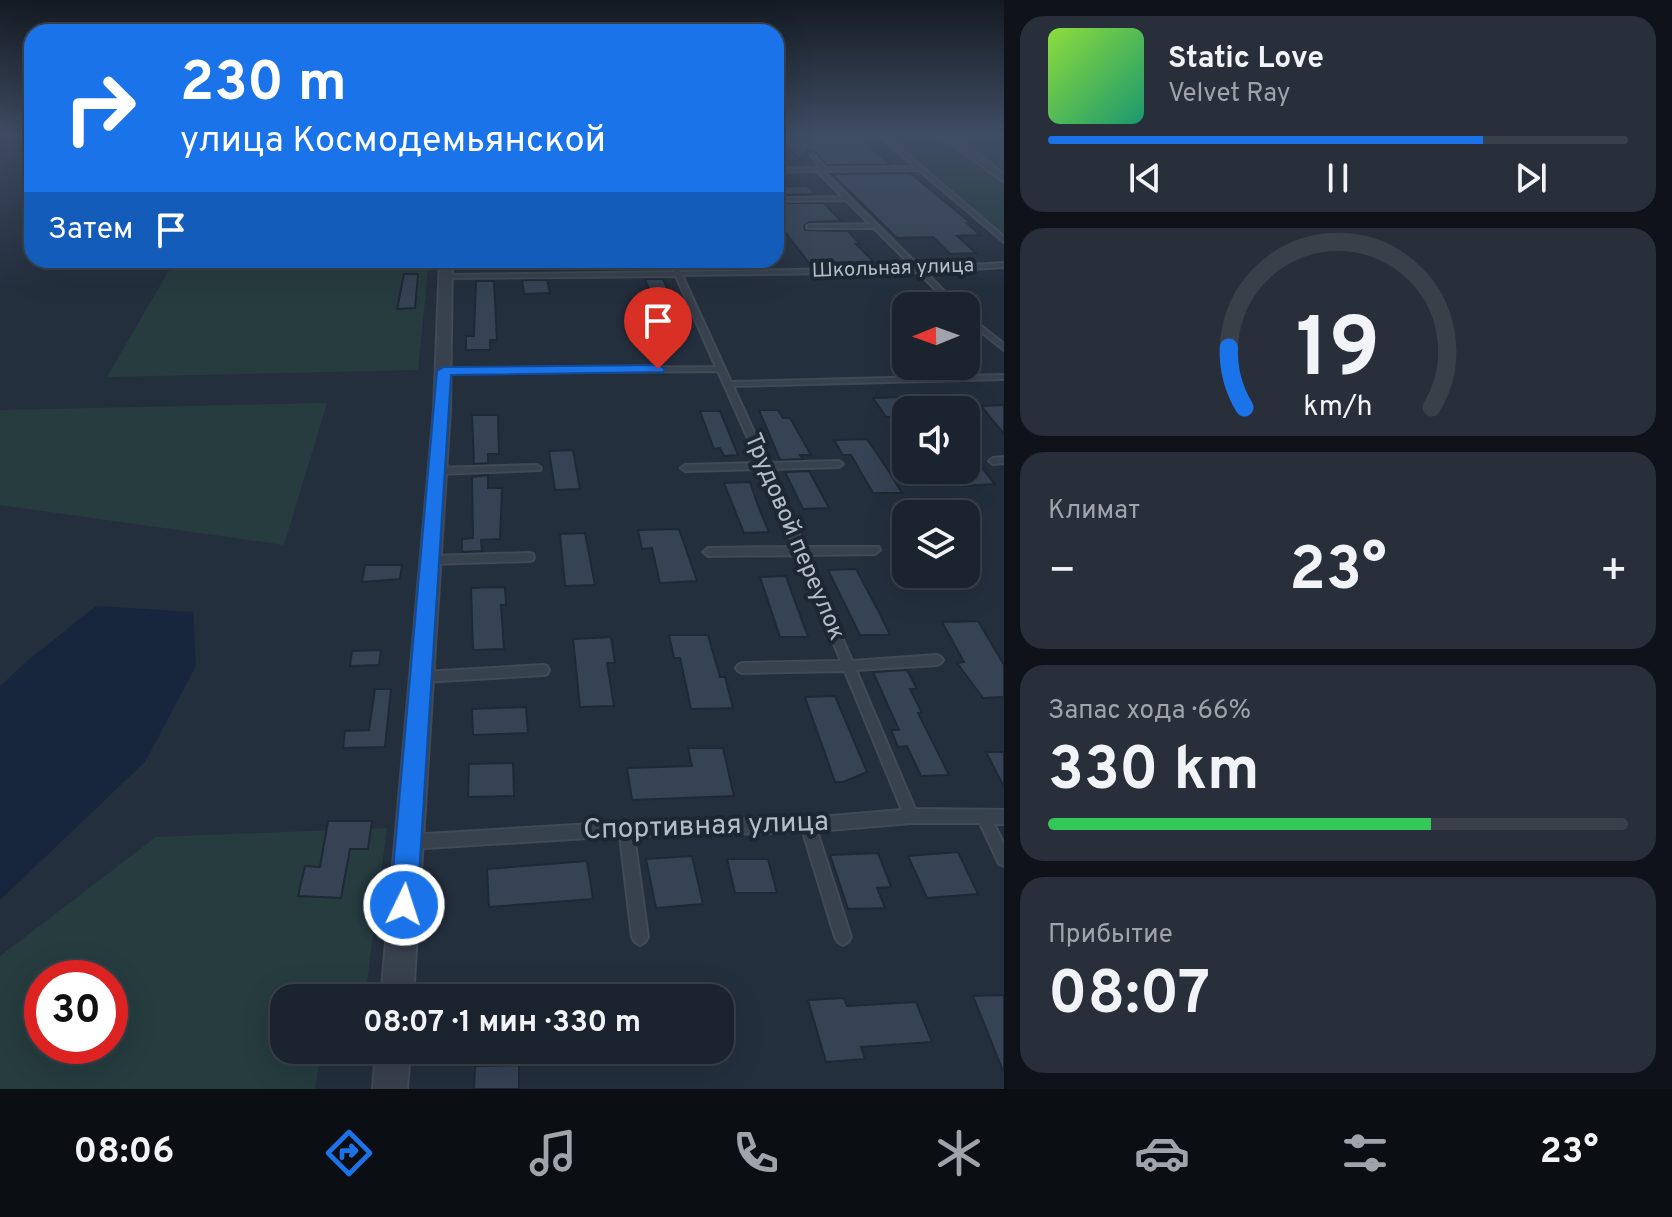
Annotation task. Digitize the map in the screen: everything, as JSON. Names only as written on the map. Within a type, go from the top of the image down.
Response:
[{"type":"street","points":[[398,984],[444,371],[446,269]]},
{"type":"street","points":[[390,1089],[392,1064]]},
{"type":"lane","points":[[836,185],[942,292]]},
{"type":"lane","points":[[940,185],[1004,240]]},
{"type":"lane","points":[[788,200],[848,198]]},
{"type":"lane","points":[[809,227],[876,226]]},
{"type":"lane","name":"Школьная улица","points":[[446,269],[678,274],[919,270],[1004,262]]},
{"type":"lane","name":"Трудовой переулок","points":[[675,268],[765,466],[911,816]]},
{"type":"lane","points":[[980,328],[1004,348]]},
{"type":"lane","points":[[444,371],[719,369]]},
{"type":"lane","points":[[728,384],[1004,377]]},
{"type":"lane","points":[[993,461],[1004,460]]},
{"type":"lane","points":[[685,468],[839,464]]},
{"type":"lane","points":[[437,471],[537,468]]},
{"type":"lane","points":[[708,552],[875,550]]},
{"type":"lane","points":[[431,560],[529,557]]},
{"type":"lane","points":[[742,668],[937,660]]},
{"type":"lane","points":[[423,677],[543,670]]},
{"type":"lane","name":"Спортивная улица","points":[[408,842],[626,829],[808,825],[911,816],[1004,817]]},
{"type":"lane","points":[[984,817],[1004,859]]},
{"type":"lane","points":[[808,825],[843,937]]},
{"type":"lane","points":[[626,829],[640,937]]},
{"type":"green space","points":[[944,185],[1004,185],[1004,237]]},
{"type":"green space","points":[[170,268],[428,268],[418,370],[107,377]]},
{"type":"green space","points":[[327,403],[284,545],[0,505],[0,410]]},
{"type":"green space","points":[[387,828],[367,984],[270,984],[270,1064],[319,1064],[315,1089],[0,1089],[0,956],[156,837]]},
{"type":"water","points":[[96,606],[193,612],[196,666],[145,762],[0,900],[0,686]]},
{"type":"building","points":[[843,185],[924,185],[971,223],[967,223],[980,235],[957,236],[976,253],[950,254],[933,237],[897,238]]},
{"type":"building","points":[[807,186],[816,194],[787,195],[784,203],[784,187]]},
{"type":"building","points":[[784,203],[824,203],[841,221],[809,222],[804,226],[805,230],[848,231],[874,262],[809,263],[784,230]]},
{"type":"building","points":[[404,274],[418,274],[415,308],[397,309]]},
{"type":"building","points":[[645,279],[663,279],[688,334],[666,335]]},
{"type":"building","points":[[522,280],[547,280],[550,293],[524,294]]},
{"type":"building","points":[[476,281],[494,281],[497,340],[490,340],[490,350],[466,350],[466,336],[474,336]]},
{"type":"building","points":[[892,397],[892,417],[886,417],[873,398]]},
{"type":"building","points":[[1004,405],[1004,434],[981,406]]},
{"type":"building","points":[[759,410],[778,410],[783,418],[790,418],[811,455],[800,455],[803,459],[780,460]]},
{"type":"building","points":[[700,411],[720,411],[738,455],[724,456],[720,448],[714,449]]},
{"type":"building","points":[[472,415],[498,415],[499,454],[488,454],[488,463],[474,464]]},
{"type":"building","points":[[867,439],[892,476],[892,484],[897,484],[902,493],[873,493],[851,455],[843,455],[834,440]]},
{"type":"building","points":[[573,450],[580,489],[555,490],[549,451]]},
{"type":"building","points":[[980,465],[995,484],[963,486],[962,484],[980,484]]},
{"type":"building","points":[[809,471],[829,508],[803,509],[785,472]]},
{"type":"building","points":[[488,475],[488,488],[502,488],[500,539],[481,540],[482,551],[462,552],[462,539],[473,538],[472,477]]},
{"type":"building","points":[[750,482],[769,532],[744,533],[724,483]]},
{"type":"building","points":[[679,529],[697,581],[660,583],[652,548],[642,549],[638,530]]},
{"type":"building","points":[[585,533],[595,585],[565,586],[560,534]]},
{"type":"building","points":[[365,565],[402,565],[400,579],[362,582]]},
{"type":"building","points":[[856,569],[890,635],[860,635],[828,570]]},
{"type":"building","points":[[786,576],[808,637],[780,637],[760,577]]},
{"type":"building","points":[[505,587],[506,605],[501,605],[504,649],[473,650],[471,588]]},
{"type":"building","points":[[978,621],[1004,665],[1004,697],[983,698],[957,663],[964,662],[942,622]]},
{"type":"building","points":[[669,635],[708,635],[720,677],[725,677],[733,708],[691,709],[680,658],[674,658]]},
{"type":"building","points":[[611,637],[615,663],[607,663],[614,706],[580,707],[573,639]]},
{"type":"building","points":[[381,650],[379,665],[350,666],[352,651]]},
{"type":"building","points":[[907,670],[917,689],[910,689],[922,713],[918,713],[949,775],[921,776],[907,746],[898,747],[891,730],[899,730],[873,672]]},
{"type":"building","points":[[375,689],[391,689],[385,747],[343,748],[345,731],[369,730]]},
{"type":"building","points":[[835,696],[867,772],[843,782],[835,782],[805,697]]},
{"type":"building","points":[[526,707],[528,733],[473,735],[472,709]]},
{"type":"building","points":[[688,748],[723,748],[734,796],[632,800],[627,768],[692,766]]},
{"type":"building","points":[[986,752],[1004,752],[1004,787]]},
{"type":"building","points":[[513,763],[514,796],[468,797],[469,764]]},
{"type":"building","points":[[328,821],[372,821],[368,849],[350,849],[341,898],[298,896],[305,866],[320,867]]},
{"type":"building","points":[[958,852],[978,894],[927,898],[908,856]]},
{"type":"building","points":[[878,853],[891,887],[877,888],[885,908],[848,909],[830,855]]},
{"type":"building","points":[[692,856],[703,904],[656,908],[646,859]]},
{"type":"building","points":[[727,859],[768,859],[777,893],[735,893]]},
{"type":"building","points":[[587,861],[593,899],[489,907],[487,869]]},
{"type":"building","points":[[1004,995],[1004,1071],[1003,1071],[973,996]]},
{"type":"building","points":[[844,998],[847,1006],[916,1002],[932,1042],[861,1047],[865,1059],[826,1062],[808,1000]]},
{"type":"building","points":[[519,1065],[519,1089],[474,1089],[475,1066]]},
{"type":"route","points":[[404,905],[444,371],[658,369]]}]
